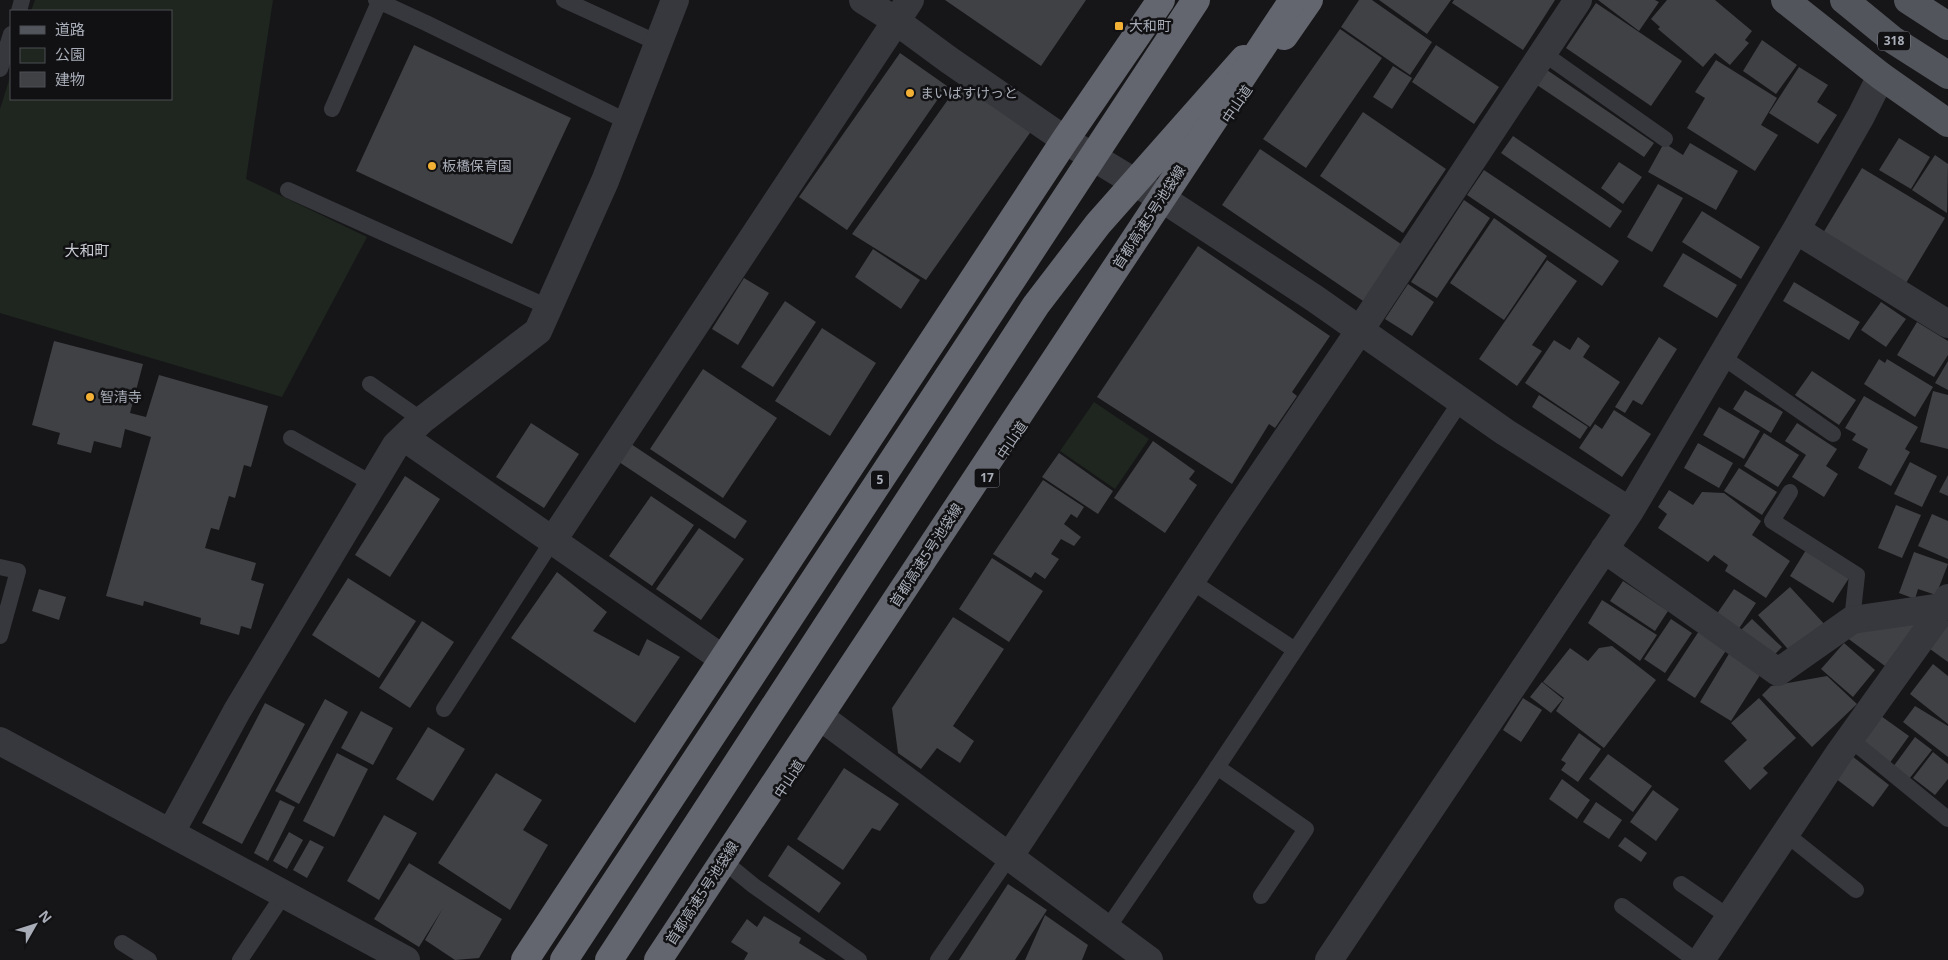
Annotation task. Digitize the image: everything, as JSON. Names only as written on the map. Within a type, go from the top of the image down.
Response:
[{"type":"highway","points":[[525,960],[1065,140],[1161,0]]},
{"type":"highway","name":"5","points":[[564,960],[1196,0]]},
{"type":"highway","points":[[609,960],[1036,305],[1098,224],[1295,0]]},
{"type":"highway","name":"首都高速5号池袋線","points":[[658,960],[1295,0]]},
{"type":"highway","name":"中山道","points":[[672,960],[826,721],[1169,203],[1309,0]]},
{"type":"main road","points":[[1785,0],[1881,76],[1948,123]]},
{"type":"main road","name":"318","points":[[1844,0],[1893,40],[1948,75]]},
{"type":"main road","points":[[1908,0],[1948,26]]},
{"type":"street","points":[[171,832],[237,711],[396,446],[413,429],[538,331],[605,180],[675,0]]},
{"type":"street","points":[[863,0],[903,10],[949,60],[1065,140],[1169,203],[1314,298],[1505,432],[1630,511]]},
{"type":"street","points":[[1009,857],[1578,0]]},
{"type":"street","points":[[553,540],[903,10]]},
{"type":"street","points":[[1329,960],[1630,511],[1862,116],[1881,76]]},
{"type":"street","points":[[1796,230],[1948,324]]},
{"type":"street","points":[[413,429],[553,540],[723,659]]},
{"type":"street","points":[[1604,549],[1778,672],[1852,620],[1947,603]]},
{"type":"street","points":[[1701,960],[1850,739],[1947,603]]},
{"type":"street","points":[[826,721],[1148,960]]},
{"type":"street","points":[[0,741],[406,960]]},
{"type":"lane","points":[[564,0],[658,43]]},
{"type":"lane","points":[[332,109],[377,1],[628,122]]},
{"type":"lane","points":[[0,69],[10,37]]},
{"type":"lane","points":[[1543,53],[1665,139]]},
{"type":"lane","points":[[288,190],[548,307]]},
{"type":"lane","points":[[1721,356],[1834,434]]},
{"type":"lane","points":[[370,384],[413,429]]},
{"type":"lane","points":[[1107,929],[1461,401]]},
{"type":"lane","points":[[291,438],[373,484]]},
{"type":"lane","points":[[1790,492],[1772,521],[1857,575],[1852,620]]},
{"type":"lane","points":[[444,710],[553,540]]},
{"type":"lane","points":[[0,567],[18,571],[0,636]]},
{"type":"lane","points":[[1191,581],[1295,650]]},
{"type":"lane","points":[[1850,739],[1948,819]]},
{"type":"lane","points":[[1217,767],[1306,829],[1261,896]]},
{"type":"lane","points":[[1786,834],[1856,890]]},
{"type":"lane","points":[[938,960],[1009,857]]},
{"type":"lane","points":[[732,868],[754,886],[859,960]]},
{"type":"lane","points":[[1681,884],[1729,917]]},
{"type":"lane","points":[[240,960],[284,894]]},
{"type":"lane","points":[[1622,906],[1695,960]]},
{"type":"lane","points":[[122,943],[149,960]]},
{"type":"green space","points":[[35,0],[273,0],[246,179],[367,237],[282,397],[0,313],[0,109],[10,77],[10,100],[172,100],[172,10],[31,10]]},
{"type":"green space","points":[[1094,402],[1149,439],[1115,489],[1060,451]]},
{"type":"building","points":[[945,0],[1086,0],[1041,66]]},
{"type":"building","points":[[1359,0],[1372,0],[1432,42],[1410,75],[1341,27]]},
{"type":"building","points":[[1379,0],[1451,0],[1427,34]]},
{"type":"building","points":[[1454,0],[1555,0],[1523,50],[1452,3]]},
{"type":"building","points":[[1598,0],[1655,0],[1659,2],[1639,31]]},
{"type":"building","points":[[1667,0],[1715,0],[1752,31],[1745,40],[1749,43],[1730,65],[1715,53],[1703,67],[1658,29],[1660,27],[1651,19]]},
{"type":"building","points":[[1596,3],[1682,61],[1651,106],[1566,48]]},
{"type":"building","points":[[1340,29],[1382,58],[1306,168],[1263,139]]},
{"type":"building","points":[[1762,40],[1797,65],[1776,94],[1743,71]]},
{"type":"building","points":[[414,45],[571,118],[512,244],[356,171]]},
{"type":"building","points":[[1436,45],[1499,87],[1474,124],[1412,82]]},
{"type":"building","points":[[900,53],[947,86],[847,230],[799,197]]},
{"type":"building","points":[[1716,60],[1777,98],[1761,125],[1778,135],[1755,171],[1687,128],[1705,98],[1695,92]]},
{"type":"building","points":[[1393,66],[1412,78],[1392,109],[1373,97]]},
{"type":"building","points":[[1799,67],[1828,85],[1817,102],[1837,115],[1818,144],[1769,113]]},
{"type":"building","points":[[1547,70],[1654,143],[1644,157],[1537,85]]},
{"type":"building","points":[[962,80],[1032,130],[926,280],[852,234]]},
{"type":"building","points":[[1363,112],[1446,169],[1403,233],[1320,176]]},
{"type":"building","points":[[1513,136],[1622,211],[1610,228],[1501,153]]},
{"type":"building","points":[[1899,138],[1930,157],[1911,189],[1879,170]]},
{"type":"building","points":[[1664,143],[1683,155],[1690,143],[1738,171],[1716,210],[1648,172]]},
{"type":"building","points":[[1260,149],[1404,246],[1366,303],[1222,205]]},
{"type":"building","points":[[1935,155],[1948,164],[1947,213],[1912,190]]},
{"type":"building","points":[[1619,162],[1642,177],[1623,204],[1601,188]]},
{"type":"building","points":[[1862,168],[1945,218],[1906,283],[1823,233]]},
{"type":"building","points":[[1484,170],[1619,261],[1602,286],[1467,195]]},
{"type":"building","points":[[1658,184],[1683,198],[1652,252],[1627,237]]},
{"type":"building","points":[[1464,200],[1490,218],[1437,298],[1411,282]]},
{"type":"building","points":[[1702,211],[1760,247],[1741,279],[1682,242]]},
{"type":"building","points":[[1494,218],[1547,256],[1504,320],[1450,283]]},
{"type":"building","points":[[1198,246],[1330,336],[1292,392],[1297,396],[1275,428],[1269,424],[1232,484],[1097,397]]},
{"type":"building","points":[[873,249],[920,280],[901,309],[855,277]]},
{"type":"building","points":[[1683,253],[1737,285],[1717,318],[1663,286]]},
{"type":"building","points":[[1547,260],[1577,281],[1532,345],[1542,351],[1517,386],[1479,359]]},
{"type":"building","points":[[744,278],[769,293],[738,345],[712,329]]},
{"type":"building","points":[[1794,282],[1860,322],[1849,340],[1783,301]]},
{"type":"building","points":[[1408,284],[1434,302],[1412,336],[1385,319]]},
{"type":"building","points":[[785,301],[816,322],[773,387],[741,367]]},
{"type":"building","points":[[1881,302],[1906,319],[1886,347],[1861,330]]},
{"type":"building","points":[[1917,322],[1948,341],[1948,355],[1934,377],[1897,355]]},
{"type":"building","points":[[822,328],[876,363],[830,436],[775,401]]},
{"type":"building","points":[[1578,337],[1590,346],[1583,357],[1620,382],[1590,427],[1525,383],[1554,340],[1570,350]]},
{"type":"building","points":[[1659,337],[1677,349],[1642,405],[1633,400],[1625,413],[1615,407]]},
{"type":"building","points":[[54,341],[143,364],[130,413],[146,417],[159,375],[268,406],[251,467],[244,465],[235,498],[229,496],[219,530],[211,528],[205,548],[256,563],[251,580],[264,584],[251,629],[241,626],[239,635],[200,624],[201,618],[144,601],[143,606],[106,596],[151,437],[125,429],[121,448],[94,441],[91,453],[57,444],[60,433],[32,425]]},
{"type":"building","points":[[1879,359],[1885,363],[1887,359],[1933,387],[1915,417],[1864,384]]},
{"type":"building","points":[[1948,361],[1948,390],[1935,383]]},
{"type":"building","points":[[703,369],[777,418],[723,498],[650,449]]},
{"type":"building","points":[[1812,371],[1856,400],[1839,425],[1795,395]]},
{"type":"building","points":[[1745,390],[1783,412],[1771,433],[1733,409]]},
{"type":"building","points":[[1933,391],[1948,395],[1948,449],[1920,442]]},
{"type":"building","points":[[1539,395],[1588,427],[1580,439],[1532,407]]},
{"type":"building","points":[[1864,396],[1918,427],[1905,449],[1910,452],[1891,486],[1858,468],[1868,449],[1852,440],[1856,434],[1845,428]]},
{"type":"building","points":[[1719,407],[1760,431],[1744,459],[1703,435]]},
{"type":"building","points":[[1614,410],[1651,434],[1622,477],[1579,448],[1595,424],[1602,429]]},
{"type":"building","points":[[531,423],[579,454],[544,508],[496,477]]},
{"type":"building","points":[[1797,423],[1837,449],[1826,466],[1838,474],[1824,497],[1792,477],[1806,455],[1785,441]]},
{"type":"building","points":[[1764,433],[1799,455],[1778,487],[1744,466]]},
{"type":"building","points":[[1153,441],[1195,471],[1189,479],[1197,485],[1165,533],[1114,498]]},
{"type":"building","points":[[1698,443],[1733,463],[1719,488],[1684,468]]},
{"type":"building","points":[[631,444],[747,521],[735,539],[619,462]]},
{"type":"building","points":[[1059,453],[1113,491],[1098,514],[1042,477]]},
{"type":"building","points":[[1910,462],[1937,476],[1922,507],[1894,494]]},
{"type":"building","points":[[1739,468],[1777,492],[1762,515],[1724,491]]},
{"type":"building","points":[[1948,475],[1948,496],[1939,492]]},
{"type":"building","points":[[405,476],[440,499],[390,577],[355,555]]},
{"type":"building","points":[[1043,480],[1084,507],[1077,518],[1071,514],[1064,524],[1081,537],[1074,546],[1061,539],[1051,554],[1059,559],[1045,579],[1035,572],[1031,578],[993,554]]},
{"type":"building","points":[[1669,490],[1693,505],[1702,492],[1724,493],[1761,521],[1752,535],[1790,561],[1766,598],[1725,571],[1728,565],[1714,555],[1708,562],[1658,528],[1667,514],[1658,507]]},
{"type":"building","points":[[651,496],[694,525],[652,586],[609,556]]},
{"type":"building","points":[[1896,505],[1921,515],[1902,558],[1878,548]]},
{"type":"building","points":[[1932,514],[1948,521],[1948,559],[1918,546]]},
{"type":"building","points":[[699,528],[744,559],[701,620],[656,589]]},
{"type":"building","points":[[1806,550],[1849,578],[1833,603],[1790,576]]},
{"type":"building","points":[[1914,552],[1948,564],[1936,595],[1918,589],[1915,599],[1899,593]]},
{"type":"building","points":[[992,558],[1043,591],[1009,642],[959,609]]},
{"type":"building","points":[[557,572],[607,612],[593,631],[639,656],[647,639],[680,657],[635,723],[511,638]]},
{"type":"building","points":[[348,578],[416,621],[379,678],[312,635]]},
{"type":"building","points":[[1623,581],[1668,611],[1655,631],[1610,601]]},
{"type":"building","points":[[1790,587],[1827,627],[1794,656],[1758,615]]},
{"type":"building","points":[[39,589],[66,597],[59,620],[32,611]]},
{"type":"building","points":[[1734,589],[1756,603],[1736,633],[1714,618]]},
{"type":"building","points":[[1602,600],[1657,635],[1640,661],[1588,623]]},
{"type":"building","points":[[953,617],[1004,649],[953,726],[974,741],[960,763],[937,748],[921,769],[898,753],[892,708]]},
{"type":"building","points":[[1671,619],[1692,633],[1665,673],[1644,659]]},
{"type":"building","points":[[1752,619],[1782,647],[1771,658],[1737,634]]},
{"type":"building","points":[[422,621],[454,642],[410,708],[379,688]]},
{"type":"building","points":[[1919,621],[1885,666],[1846,637],[1877,622]]},
{"type":"building","points":[[1948,625],[1948,662],[1930,649]]},
{"type":"building","points":[[1699,631],[1727,649],[1695,698],[1667,680]]},
{"type":"building","points":[[1844,643],[1875,670],[1853,697],[1821,669]]},
{"type":"building","points":[[1612,646],[1656,680],[1604,748],[1556,711],[1564,698],[1543,682],[1570,648],[1588,661],[1599,648]]},
{"type":"building","points":[[1730,652],[1762,672],[1731,721],[1700,702]]},
{"type":"building","points":[[1933,664],[1948,676],[1948,724],[1910,694]]},
{"type":"building","points":[[1827,676],[1857,704],[1812,747],[1762,695],[1771,686]]},
{"type":"building","points":[[1542,682],[1563,699],[1551,713],[1530,697]]},
{"type":"building","points":[[1523,698],[1542,710],[1521,742],[1503,730]]},
{"type":"building","points":[[1759,698],[1796,738],[1763,768],[1768,773],[1750,790],[1724,761],[1747,740],[1731,723]]},
{"type":"building","points":[[325,699],[348,712],[299,804],[275,791]]},
{"type":"building","points":[[265,703],[305,724],[242,844],[202,823]]},
{"type":"building","points":[[1915,706],[1948,726],[1948,757],[1903,722]]},
{"type":"building","points":[[361,711],[393,728],[373,765],[341,748]]},
{"type":"building","points":[[1881,716],[1909,736],[1889,764],[1861,744]]},
{"type":"building","points":[[428,727],[465,749],[433,801],[396,779]]},
{"type":"building","points":[[1579,733],[1601,749],[1578,782],[1561,770],[1566,763],[1561,760]]},
{"type":"building","points":[[1915,737],[1932,750],[1909,779],[1893,767]]},
{"type":"building","points":[[1933,752],[1948,764],[1948,779],[1935,795],[1913,778]]},
{"type":"building","points":[[337,753],[368,769],[334,837],[303,821]]},
{"type":"building","points":[[1608,754],[1652,786],[1633,812],[1589,779]]},
{"type":"building","points":[[1852,756],[1889,785],[1873,807],[1835,778]]},
{"type":"building","points":[[844,768],[899,804],[880,831],[872,828],[843,870],[797,839]]},
{"type":"building","points":[[496,773],[542,800],[523,830],[548,845],[510,910],[438,863]]},
{"type":"building","points":[[1562,779],[1590,800],[1577,819],[1549,799]]},
{"type":"building","points":[[1653,790],[1679,809],[1656,841],[1630,822]]},
{"type":"building","points":[[280,800],[295,807],[268,861],[254,853]]},
{"type":"building","points":[[1596,802],[1622,820],[1609,839],[1583,822]]},
{"type":"building","points":[[384,815],[417,833],[379,900],[347,881]]},
{"type":"building","points":[[289,832],[303,840],[287,869],[273,861]]},
{"type":"building","points":[[1625,837],[1647,853],[1641,862],[1618,846]]},
{"type":"building","points":[[310,840],[324,847],[307,878],[293,870]]},
{"type":"building","points":[[788,845],[841,883],[819,913],[768,876]]},
{"type":"building","points":[[409,863],[502,919],[479,958],[455,960],[425,940],[443,908],[419,947],[374,919]]},
{"type":"building","points":[[1008,884],[1047,910],[1015,960],[959,960]]},
{"type":"building","points":[[1045,915],[1088,945],[1082,960],[1025,960]]},
{"type":"building","points":[[764,916],[801,938],[799,943],[826,960],[744,960],[748,953],[731,942],[747,919],[757,927]]},
{"type":"place","name":"大和町","points":[[1119,26]]},
{"type":"place","name":"まいばすけっと","points":[[910,93]]},
{"type":"place","name":"板橋保育園","points":[[432,166]]},
{"type":"place","name":"智清寺","points":[[90,397]]},
{"type":"district","name":"大和町","points":[[87,251]]}]
